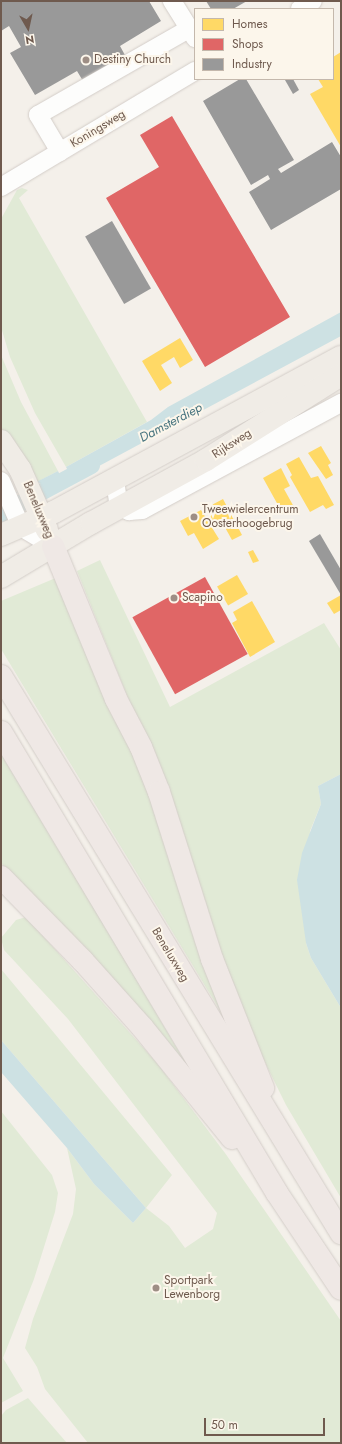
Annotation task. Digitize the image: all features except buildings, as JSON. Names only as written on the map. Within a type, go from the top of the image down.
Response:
[{"type":"highway","points":[[53,546],[116,699],[141,747],[159,792],[212,959],[285,1143]]},
{"type":"highway","name":"Beneluxweg","points":[[1,676],[341,1233]]},
{"type":"highway","points":[[1,732],[277,1192],[341,1289]]},
{"type":"highway","points":[[1,877],[83,961],[142,1027],[277,1192]]},
{"type":"main road","name":"Rijksweg","points":[[1,536],[15,512],[36,501],[78,499],[341,357]]},
{"type":"main road","name":"Rijksweg","points":[[1,578],[91,523],[206,460],[341,375]]},
{"type":"main road","name":"Beneluxweg","points":[[1,441],[13,456],[36,501],[53,546]]},
{"type":"street","points":[[60,152],[38,115],[192,33],[172,1]]},
{"type":"street","points":[[302,8],[313,1]]},
{"type":"street","name":"Koningsweg","points":[[1,186],[194,72]]},
{"type":"street","name":"Rijksweg","points":[[119,507],[129,511],[142,510],[341,402]]},
{"type":"street","points":[[115,480],[119,507]]},
{"type":"street","name":"Beneluxweg","points":[[1,481],[15,512],[53,546]]},
{"type":"green space","points":[[22,188],[28,190],[19,198],[147,422],[66,467],[35,413],[10,357],[1,327],[1,219],[17,190]]},
{"type":"green space","points":[[1,355],[21,402],[58,471],[37,482],[1,435]]},
{"type":"green space","points":[[100,560],[170,707],[324,623],[341,650],[341,774],[318,786],[321,804],[310,831],[306,943],[311,958],[341,1008],[341,1198],[286,1105],[245,1022],[157,770],[77,571]]},
{"type":"green space","points":[[58,577],[134,749],[230,1027],[1,649],[1,601]]},
{"type":"green space","points":[[1,754],[99,915],[189,1069],[1,863]]},
{"type":"green space","points":[[26,917],[157,1063],[225,1153],[341,1321],[341,1443],[88,1443],[45,1389],[37,1367],[25,1348],[33,1319],[73,1214],[76,1189],[67,1148],[94,1184],[133,1223],[146,1208],[169,1226],[185,1248],[213,1229],[217,1213],[68,1019],[4,950],[1,938],[16,920]]},
{"type":"green space","points":[[1,969],[172,1175],[146,1208],[1,1040]]},
{"type":"green space","points":[[1,1111],[52,1175],[58,1193],[55,1212],[34,1279],[3,1358],[23,1391],[1,1403]]},
{"type":"green space","points":[[28,1398],[67,1443],[1,1443],[1,1416],[6,1410]]},
{"type":"water","points":[[341,312],[341,336],[73,480],[66,467],[151,420],[168,407]]},
{"type":"water","points":[[58,471],[65,485],[8,514],[1,500]]},
{"type":"water","points":[[341,774],[341,1008],[311,958],[306,943],[297,880],[302,853],[321,804],[318,786]]},
{"type":"water","points":[[1,1040],[146,1208],[133,1223],[94,1184],[67,1148],[1,1072]]},
{"type":"pier","points":[[37,482],[56,489],[1,519],[1,501]]},
{"type":"waterway","name":"Damsterdiep","points":[[1,513],[91,465]]},
{"type":"place","name":"Destiny Church","points":[[86,60]]},
{"type":"place","name":"Tweewielercentrum Oosterhoogebrug","points":[[194,517]]},
{"type":"place","name":"Scapino","points":[[174,598]]},
{"type":"place","name":"Sportpark Lewenborg","points":[[156,1288]]}]
